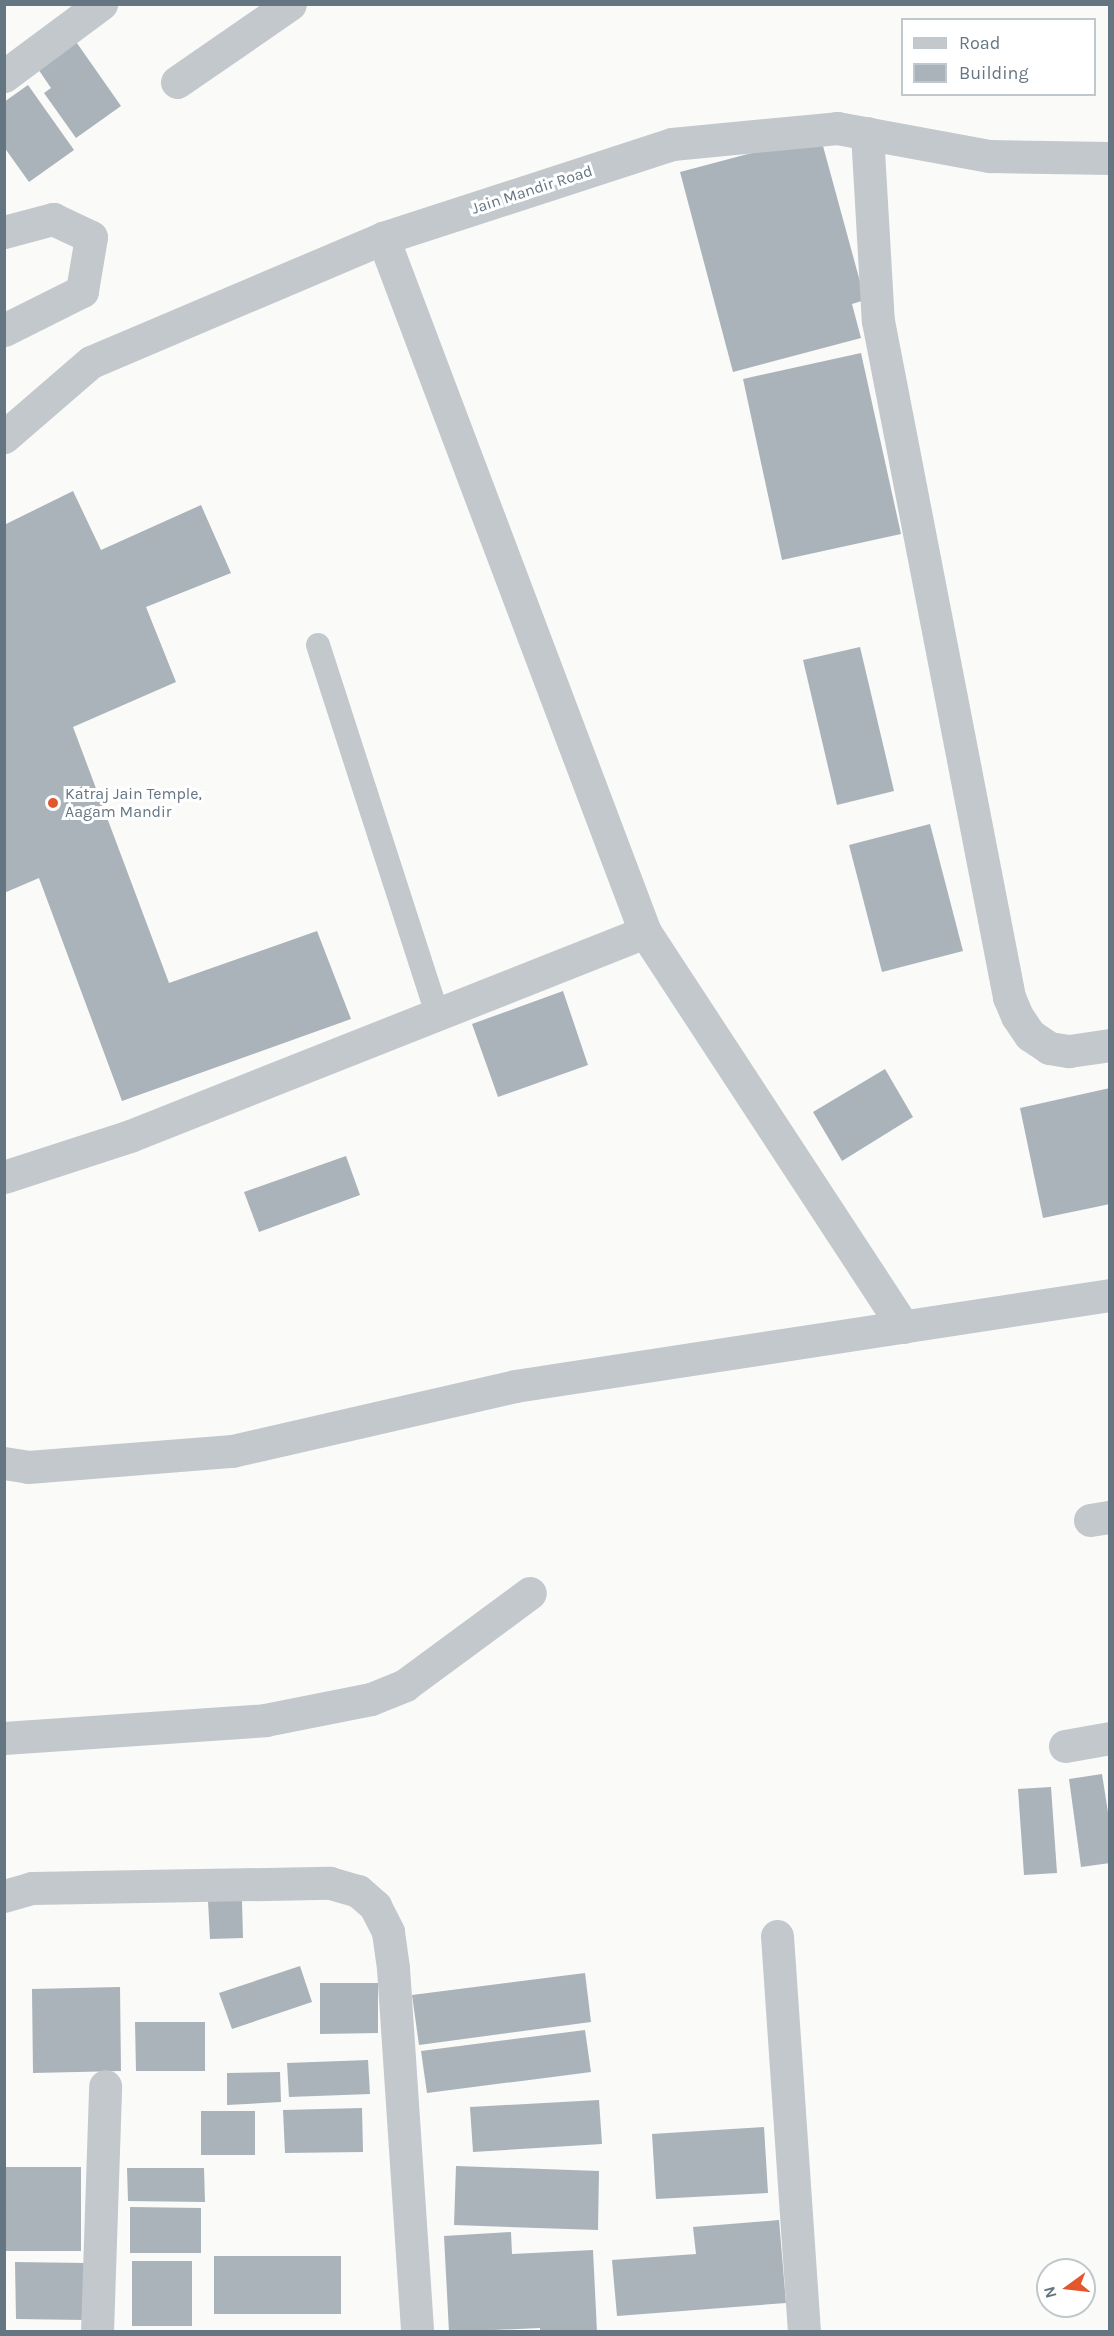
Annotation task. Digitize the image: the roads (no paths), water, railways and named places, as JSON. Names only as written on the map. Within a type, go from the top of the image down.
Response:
[{"type":"street","points":[[4,76],[101,4]]},
{"type":"street","points":[[177,82],[290,4]]},
{"type":"street","name":"Jain Mandir Road","points":[[4,437],[91,362],[383,238],[672,144],[837,128],[990,156],[1110,158]]},
{"type":"street","points":[[867,133],[878,321],[1009,997],[1017,1016],[1030,1035],[1049,1048],[1069,1051],[1110,1045]]},
{"type":"street","points":[[4,232],[53,219],[91,237],[82,291],[4,330]]},
{"type":"street","points":[[383,238],[645,932],[903,1327]]},
{"type":"street","points":[[4,1178],[130,1136],[645,932]]},
{"type":"street","points":[[4,1463],[28,1467],[232,1451],[515,1386],[1110,1295]]},
{"type":"street","points":[[4,1738],[265,1720],[371,1699],[405,1685],[530,1593]]},
{"type":"street","points":[[1065,1746],[1110,1738]]},
{"type":"street","points":[[4,1896],[32,1888],[330,1883],[358,1891],[375,1906],[388,1932],[393,1968],[417,2331]]},
{"type":"street","points":[[777,1936],[804,2331]]},
{"type":"street","points":[[97,2331],[105,2086]]},
{"type":"lane","points":[[318,645],[437,1014]]},
{"type":"place","name":"Katraj Jain Temple, Aagam Mandir","points":[[53,803]]}]
